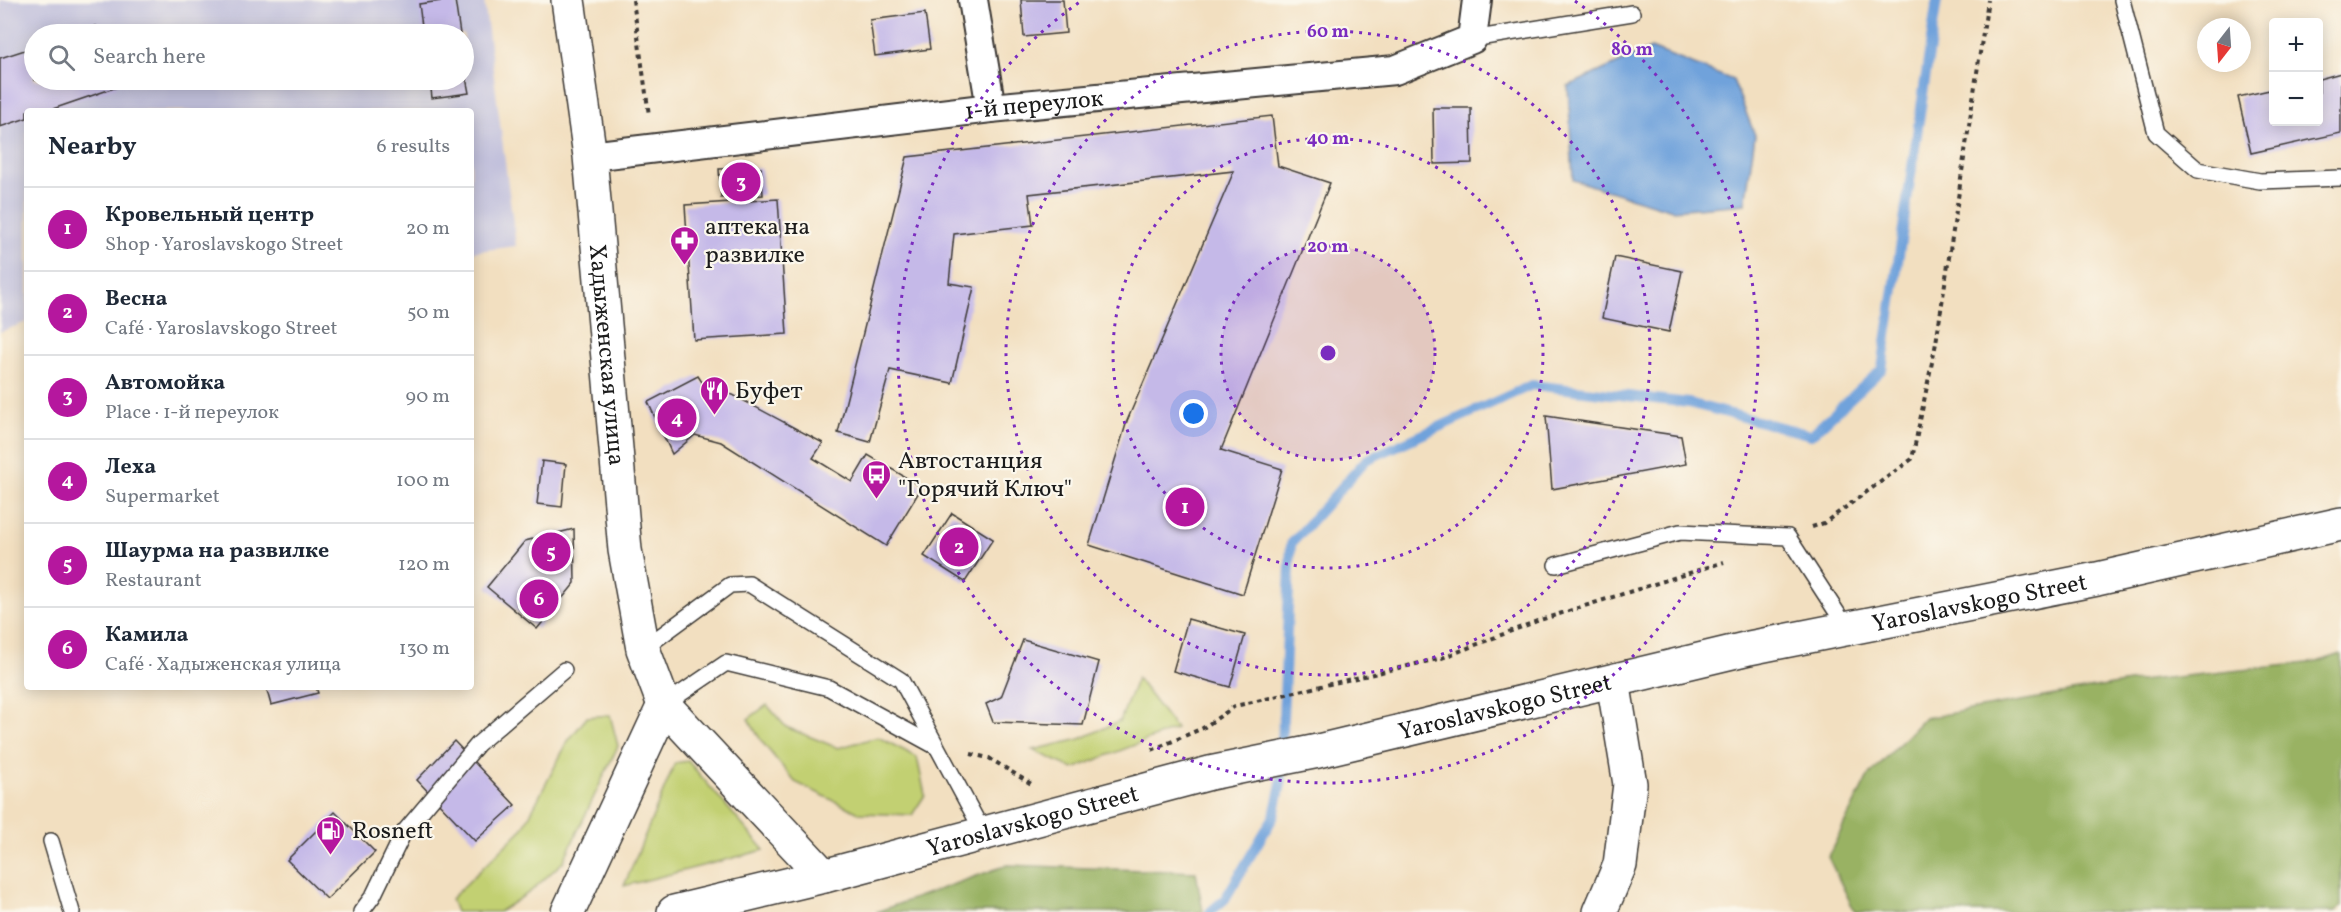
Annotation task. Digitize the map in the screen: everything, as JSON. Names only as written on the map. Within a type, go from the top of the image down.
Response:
[{"type":"main road","name":"Хадыженская улица","points":[[568,0],[590,156],[626,550],[644,649],[664,705],[824,876]]},
{"type":"main road","name":"Yaroslavskogo Street","points":[[674,912],[824,876],[1210,773],[1318,751],[1749,648],[2097,579],[2341,524]]},
{"type":"main road","points":[[1600,912],[1620,865],[1630,784],[1612,681]]},
{"type":"main road","points":[[568,912],[664,705]]},
{"type":"street","points":[[973,0],[991,108]]},
{"type":"street","points":[[1472,39],[1477,0]]},
{"type":"street","name":"1-й переулок","points":[[590,156],[991,108],[1395,70],[1472,39]]},
{"type":"lane","points":[[2122,0],[2156,133],[2198,170],[2259,181],[2341,178]]},
{"type":"lane","points":[[1472,39],[1632,13]]},
{"type":"lane","points":[[1556,566],[1680,532],[1788,537],[1847,628]]},
{"type":"lane","points":[[644,649],[730,585],[749,584],[901,680],[983,832]]},
{"type":"lane","points":[[664,705],[726,663],[829,688],[935,746]]},
{"type":"lane","points":[[361,912],[373,896],[404,832],[478,744],[564,670]]},
{"type":"lane","points":[[51,841],[72,912]]},
{"type":"path","points":[[633,0],[650,122]]},
{"type":"path","points":[[1788,537],[1824,523],[1912,459],[1936,343],[1988,0]]},
{"type":"path","points":[[1144,753],[1203,728],[1235,706],[1442,658],[1537,621],[1730,560]]},
{"type":"path","points":[[935,746],[989,758],[1042,790]]},
{"type":"shaded area","points":[[0,0],[484,0],[516,246],[474,252],[474,108],[24,108],[24,323],[0,332]]},
{"type":"green space","points":[[2341,654],[2341,906],[2334,912],[1855,912],[1828,857],[1867,778],[1924,718],[2129,682],[2317,662]]},
{"type":"green space","points":[[1137,678],[1176,729],[1073,769],[1033,750],[1080,739],[1120,721]]},
{"type":"green space","points":[[767,705],[786,727],[838,748],[878,737],[917,757],[925,795],[912,815],[859,813],[795,782],[762,742],[748,719]]},
{"type":"green space","points":[[610,715],[618,746],[563,862],[530,892],[499,912],[456,912],[451,899],[523,828],[568,741],[587,717]]},
{"type":"green space","points":[[688,761],[764,850],[624,886],[675,763]]},
{"type":"green space","points":[[1007,865],[1196,872],[1203,912],[876,912]]},
{"type":"water","points":[[1651,48],[1733,80],[1755,135],[1745,204],[1672,210],[1573,180],[1568,86]]},
{"type":"building","points":[[455,0],[459,24],[422,24],[419,4]]},
{"type":"building","points":[[1021,0],[1063,0],[1066,33],[1024,37]]},
{"type":"building","points":[[925,13],[930,49],[875,56],[870,20]]},
{"type":"building","points":[[24,50],[24,90],[108,90],[56,108],[24,108],[24,119],[0,127],[0,58]]},
{"type":"building","points":[[2341,73],[2341,133],[2251,153],[2238,97],[2269,90],[2269,126],[2323,126],[2323,78]]},
{"type":"building","points":[[431,90],[468,90],[469,93],[432,98]]},
{"type":"building","points":[[1433,108],[1471,108],[1472,163],[1434,164]]},
{"type":"building","points":[[1272,116],[1278,166],[1330,183],[1221,450],[1282,469],[1243,594],[1089,545],[1127,421],[1234,171],[1029,194],[1033,225],[954,234],[949,283],[974,287],[952,383],[890,370],[870,442],[838,433],[907,157]]},
{"type":"building","points":[[761,168],[763,195],[721,198],[719,169]]},
{"type":"building","points":[[778,199],[787,334],[694,340],[685,205]]},
{"type":"building","points":[[1615,257],[1682,271],[1669,332],[1602,318]]},
{"type":"building","points":[[698,376],[706,388],[733,395],[823,443],[813,458],[852,482],[868,455],[922,487],[886,546],[721,442],[695,435],[672,454],[648,402]]},
{"type":"building","points":[[1546,416],[1681,436],[1686,464],[1552,489]]},
{"type":"building","points":[[542,461],[566,464],[562,507],[537,504]]},
{"type":"building","points":[[952,513],[993,539],[965,582],[924,556]]},
{"type":"building","points":[[574,529],[575,583],[537,629],[487,587],[525,541]]},
{"type":"building","points":[[1188,619],[1245,635],[1230,687],[1173,671]]},
{"type":"building","points":[[1023,640],[1099,662],[1083,725],[993,722],[986,704],[1001,697]]},
{"type":"building","points":[[267,690],[317,690],[318,693],[271,705]]},
{"type":"building","points":[[454,741],[515,805],[475,841],[417,780]]},
{"type":"building","name":"Rosneft","points":[[335,812],[375,852],[327,899],[287,860]]},
{"type":"waterway","points":[[1282,740],[1291,544],[1366,460],[1532,385],[1689,403],[1811,435],[1882,369],[1937,0]]},
{"type":"waterway","points":[[1210,912],[1225,899],[1274,816],[1282,779]]},
{"type":"place","name":"Автомойка","points":[[741,182]]},
{"type":"place","name":"аптека на развилке","points":[[684,266]]},
{"type":"place","name":"Буфет","points":[[714,416]]},
{"type":"place","name":"Леха","points":[[677,418]]},
{"type":"place","name":"Автостанция \"Горячий Ключ\"","points":[[877,500]]},
{"type":"place","name":"Кровельный центр","points":[[1185,507]]},
{"type":"place","name":"Весна","points":[[959,547]]},
{"type":"place","name":"Шаурма на развилке","points":[[551,552]]},
{"type":"place","name":"Камила","points":[[539,599]]},
{"type":"place","name":"Rosneft","points":[[331,856]]}]
